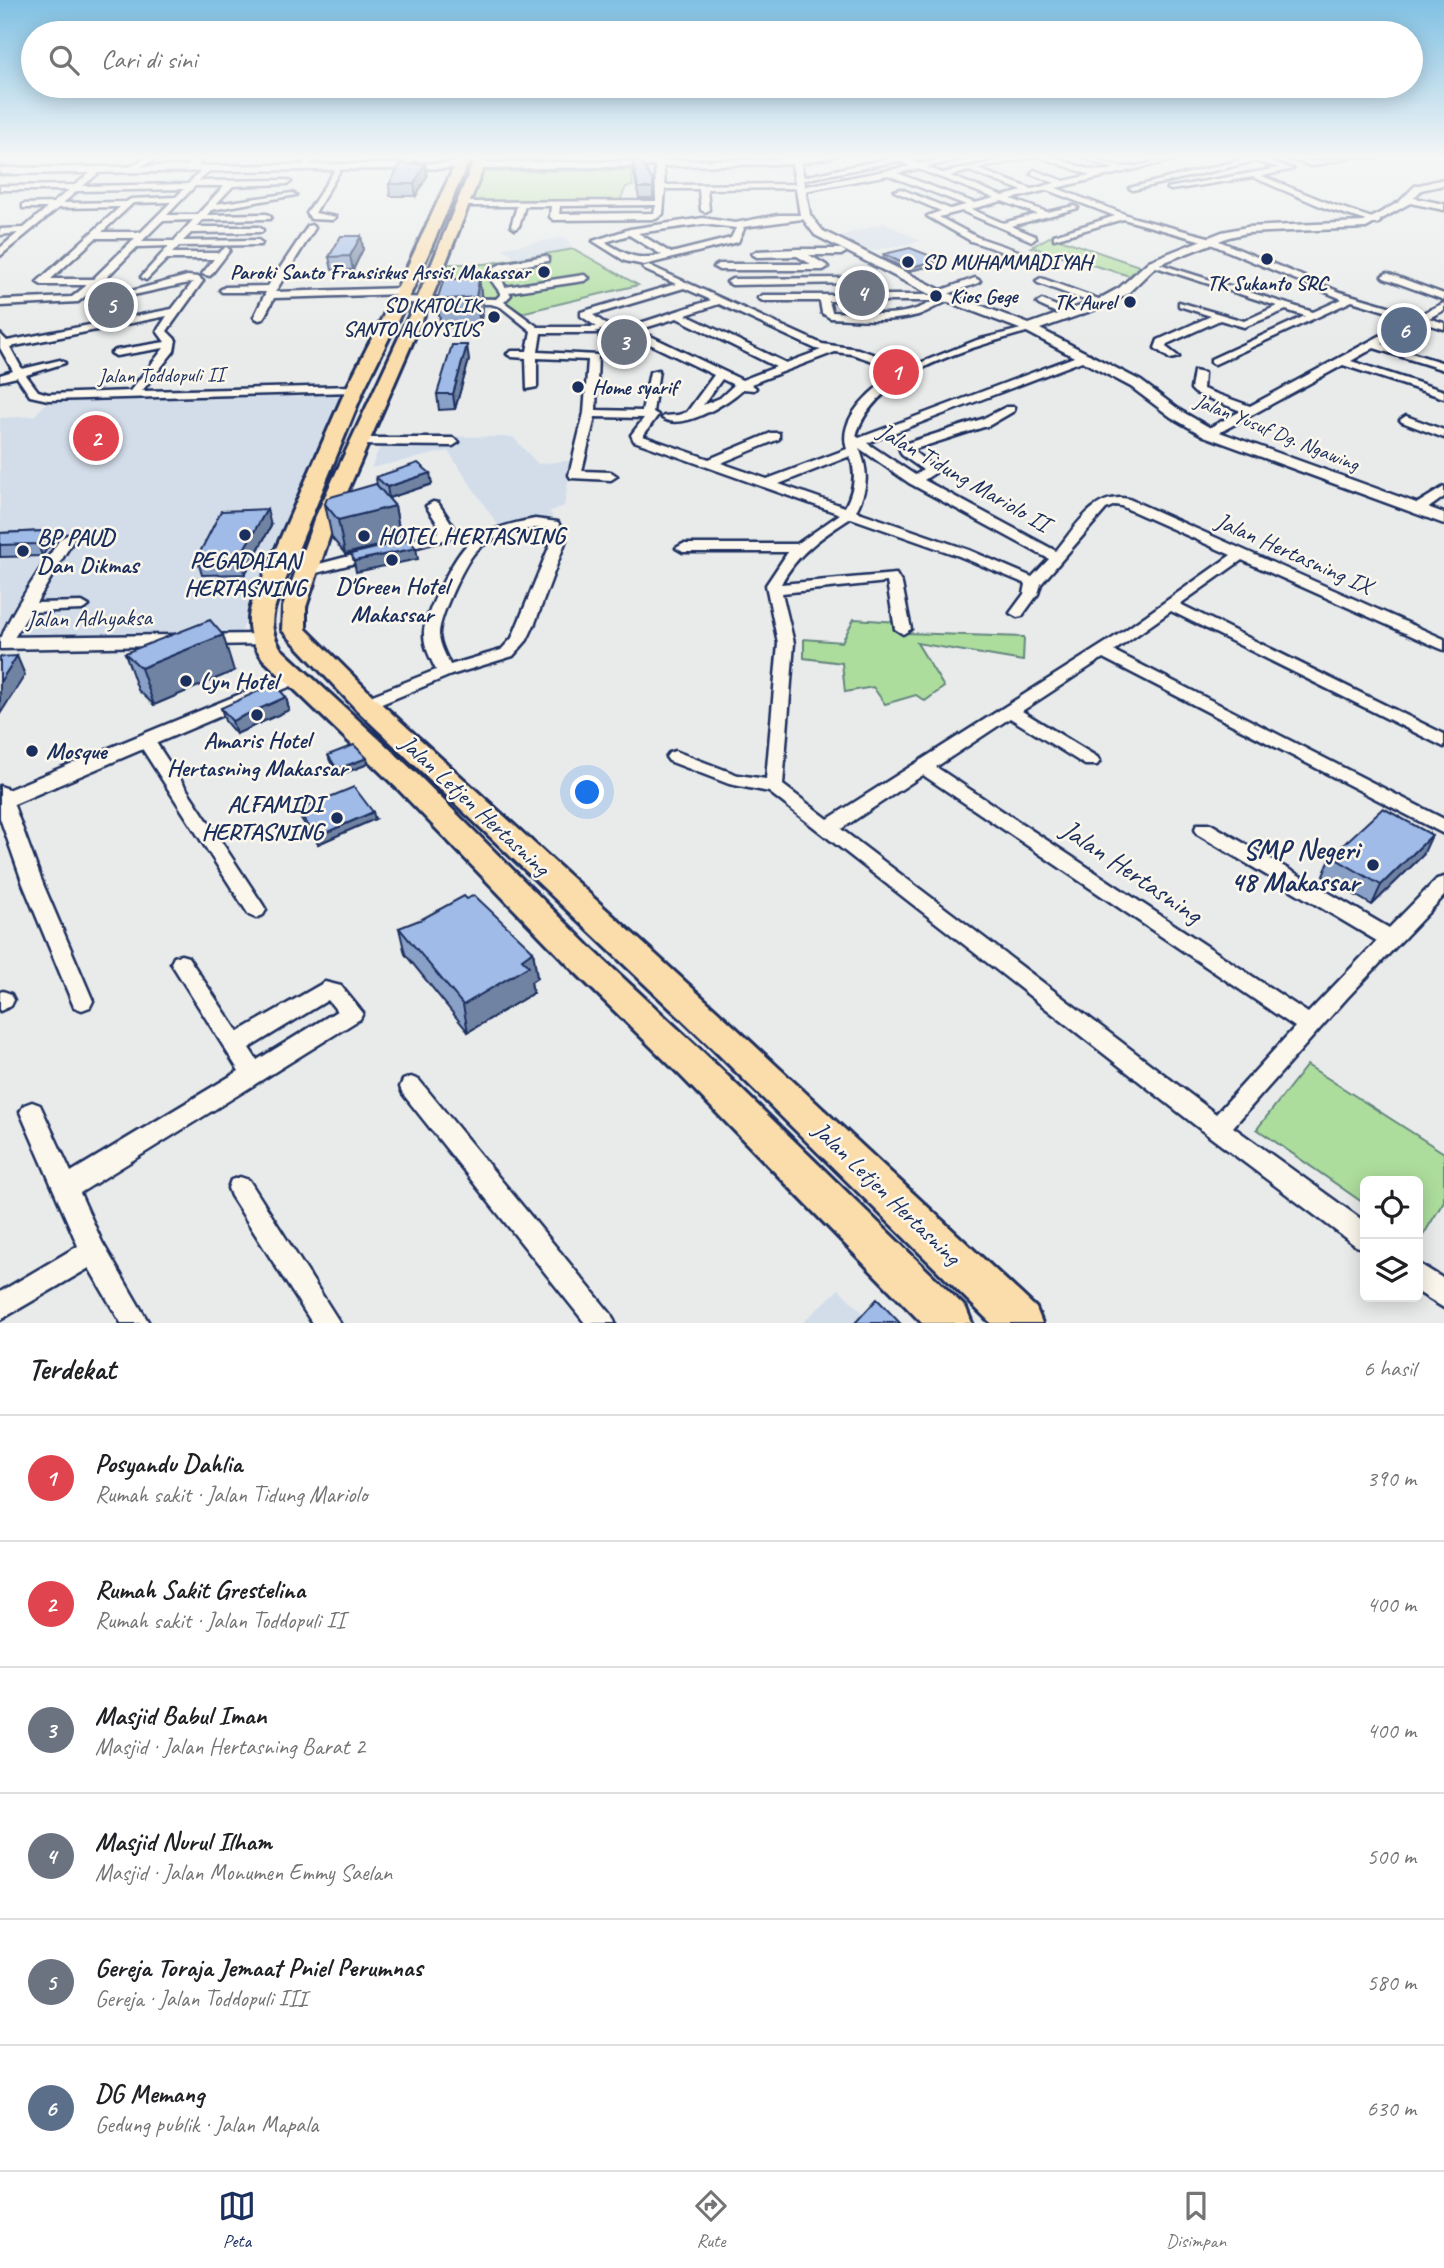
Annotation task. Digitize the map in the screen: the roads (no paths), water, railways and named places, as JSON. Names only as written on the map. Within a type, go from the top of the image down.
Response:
[{"type":"main road","name":"Jalan Letjen Hertasning","points":[[446,218],[409,297],[355,389],[264,603],[258,620],[263,640],[272,654],[408,782],[583,960],[692,1063],[951,1323]]},
{"type":"main road","name":"Jalan Letjen Hertasning","points":[[439,235],[451,218]]},
{"type":"main road","name":"Jalan Letjen Hertasning","points":[[409,297],[370,415],[305,572],[292,611],[293,630],[366,704],[725,1039],[1021,1323]]},
{"type":"main road","points":[[344,415],[370,415]]},
{"type":"main road","points":[[692,1063],[725,1039]]},
{"type":"street","points":[[0,253],[42,218]]},
{"type":"street","points":[[97,282],[42,282],[113,218]]},
{"type":"street","points":[[0,303],[75,300],[97,282],[160,218],[217,218]]},
{"type":"street","points":[[146,277],[199,218]]},
{"type":"street","points":[[515,226],[518,218]]},
{"type":"street","points":[[550,228],[554,218]]},
{"type":"street","points":[[934,218],[974,239],[1017,254]]},
{"type":"street","points":[[983,218],[1032,238]]},
{"type":"street","points":[[1000,226],[1030,218]]},
{"type":"street","points":[[1057,237],[1110,218]]},
{"type":"street","points":[[1128,218],[1209,240],[1312,285],[1444,326]]},
{"type":"street","points":[[1369,218],[1377,220]]},
{"type":"street","points":[[774,787],[786,643],[774,589],[779,571],[797,548],[848,514],[862,480],[853,426],[872,401],[912,371],[951,351],[1101,303],[1123,292],[1153,263],[1209,240],[1247,230],[1354,226],[1380,218]]},
{"type":"street","points":[[738,228],[736,240],[644,262],[632,261],[597,241],[630,232],[703,221],[738,228],[780,220],[808,220]]},
{"type":"street","name":"Jalan Yusuf Dg. Ngawing","points":[[808,220],[832,241],[944,297],[1029,328],[1086,356],[1136,384],[1176,414],[1209,433],[1444,519]]},
{"type":"street","points":[[259,317],[271,292],[311,228]]},
{"type":"street","points":[[0,232],[27,230]]},
{"type":"street","points":[[189,230],[259,230]]},
{"type":"street","points":[[630,232],[670,256]]},
{"type":"street","points":[[94,235],[144,235]]},
{"type":"street","points":[[208,274],[232,243]]},
{"type":"street","points":[[135,244],[257,243]]},
{"type":"street","points":[[757,254],[841,252]]},
{"type":"street","points":[[797,253],[879,298]]},
{"type":"street","points":[[165,256],[222,256]]},
{"type":"street","points":[[498,302],[506,295],[494,277],[494,271],[545,259]]},
{"type":"street","points":[[1153,263],[1316,316]]},
{"type":"street","points":[[719,267],[823,267]]},
{"type":"street","points":[[648,268],[802,339],[837,350],[854,351],[912,371]]},
{"type":"street","points":[[1387,276],[1444,297]]},
{"type":"street","points":[[503,290],[584,278]]},
{"type":"street","points":[[129,293],[187,279],[198,280],[162,331],[172,344]]},
{"type":"street","points":[[732,282],[850,281]]},
{"type":"street","points":[[824,298],[828,314],[912,315],[926,311],[944,297],[975,281]]},
{"type":"street","points":[[1041,281],[1101,303]]},
{"type":"street","points":[[607,330],[585,314],[684,285]]},
{"type":"street","points":[[225,290],[498,302],[536,330],[629,330],[719,301]]},
{"type":"street","points":[[762,298],[944,297]]},
{"type":"street","points":[[1215,361],[1351,298]]},
{"type":"street","points":[[0,313],[22,303]]},
{"type":"street","points":[[1042,303],[1069,315]]},
{"type":"street","points":[[1182,304],[1277,334]]},
{"type":"street","points":[[1209,433],[1444,306]]},
{"type":"street","points":[[1244,324],[1284,307]]},
{"type":"street","points":[[1,341],[175,312]]},
{"type":"street","points":[[677,314],[785,367]]},
{"type":"street","points":[[1174,357],[1160,348],[1162,342],[1220,316]]},
{"type":"street","points":[[531,387],[530,367],[536,330]]},
{"type":"street","points":[[629,330],[721,374],[743,388]]},
{"type":"street","name":"Jalan Toddopuli II","points":[[1,341],[34,394],[39,395],[355,389]]},
{"type":"street","points":[[116,353],[172,344]]},
{"type":"street","points":[[133,395],[172,344]]},
{"type":"street","points":[[1371,344],[1444,367]]},
{"type":"street","points":[[668,418],[680,419],[724,400],[785,367],[837,350]]},
{"type":"street","points":[[743,388],[837,350]]},
{"type":"street","points":[[512,354],[594,357],[590,413],[576,475],[611,476]]},
{"type":"street","points":[[769,483],[854,443],[1086,356]]},
{"type":"street","points":[[1341,361],[1444,394]]},
{"type":"street","points":[[0,378],[60,363]]},
{"type":"street","points":[[655,372],[650,414],[636,436],[848,514],[964,553],[1034,582]]},
{"type":"street","points":[[1198,373],[1199,391],[1249,410]]},
{"type":"street","points":[[691,414],[712,382],[721,374]]},
{"type":"street","points":[[914,480],[932,471],[905,452],[905,448],[986,422],[1010,410]]},
{"type":"street","points":[[590,413],[650,414]]},
{"type":"street","points":[[1406,420],[1444,434]]},
{"type":"street","points":[[710,463],[775,436]]},
{"type":"street","points":[[358,442],[453,442]]},
{"type":"street","name":"Jalan Tidung Mariolo II","points":[[854,443],[914,480],[1056,557]]},
{"type":"street","points":[[1418,509],[1444,491]]},
{"type":"street","name":"Jalan Hertasning IX","points":[[1056,557],[1101,506],[1112,501],[1124,502],[1444,645]]},
{"type":"street","points":[[305,572],[443,536],[447,527],[433,506]]},
{"type":"street","points":[[366,704],[446,672],[507,653],[519,640],[559,540],[553,525],[539,523],[508,531],[477,544],[465,555],[432,626],[434,649],[446,672]]},
{"type":"street","points":[[2,643],[67,539]]},
{"type":"street","points":[[683,548],[797,548]]},
{"type":"street","points":[[827,829],[1102,651],[1241,554]]},
{"type":"street","points":[[1017,613],[1031,594],[1034,582],[1056,557]]},
{"type":"street","points":[[774,589],[891,577],[895,583],[903,629]]},
{"type":"street","points":[[1170,605],[1444,741]]},
{"type":"street","points":[[24,608],[82,606]]},
{"type":"street","name":"Jalan Adhyaksa","points":[[2,643],[263,640]]},
{"type":"street","points":[[1102,651],[1444,827]]},
{"type":"street","points":[[82,1001],[33,884],[1,798],[296,677]]},
{"type":"street","points":[[1009,710],[1091,761]]},
{"type":"street","points":[[145,739],[256,910]]},
{"type":"street","points":[[675,757],[735,780],[774,787],[1217,1129],[1360,1233]]},
{"type":"street","name":"Jalan Hertasning","points":[[922,766],[1309,1025]]},
{"type":"street","points":[[1204,829],[1392,940]]},
{"type":"street","points":[[1217,1129],[1309,1025],[1444,884]]},
{"type":"street","points":[[181,963],[254,1075]]},
{"type":"street","points":[[67,1188],[352,1013],[334,992],[325,991],[233,1046]]},
{"type":"street","points":[[411,1087],[602,1323]]},
{"type":"street","points":[[32,1112],[93,1251],[136,1323]]},
{"type":"street","points":[[240,1188],[327,1323]]},
{"type":"street","points":[[0,1307],[93,1251]]},
{"type":"street","points":[[1423,1280],[1444,1295]]},
{"type":"place","name":"TK Sukanto SRC","points":[[1267,259]]},
{"type":"place","name":"SD MUHAMMADIYAH","points":[[908,262]]},
{"type":"place","name":"Paroki Santo Fransiskus Assisi Makassar","points":[[544,272]]},
{"type":"place","name":"Masjid Nurul Ilham","points":[[862,293]]},
{"type":"place","name":"Kios Gege","points":[[936,296]]},
{"type":"place","name":"TK Aurel","points":[[1130,302]]},
{"type":"place","name":"Gereja Toraja Jemaat Pniel Perumnas","points":[[111,305]]},
{"type":"place","name":"SD KATOLIK SANTO ALOYSIUS","points":[[494,317]]},
{"type":"place","name":"DG Memang","points":[[1404,330]]},
{"type":"place","name":"Masjid Babul Iman","points":[[624,342]]},
{"type":"place","name":"Posyandu Dahlia","points":[[896,372]]},
{"type":"place","name":"Home syarif","points":[[578,387]]},
{"type":"place","name":"Rumah Sakit Grestelina","points":[[96,438]]},
{"type":"place","name":"PEGADAIAN HERTASNING","points":[[245,535]]},
{"type":"place","name":"HOTEL HERTASNING","points":[[364,536]]},
{"type":"place","name":"BP PAUD Dan Dikmas","points":[[23,551]]},
{"type":"place","name":"D'Green Hotel Makassar","points":[[392,560]]},
{"type":"place","name":"Lyn Hotel","points":[[186,681]]},
{"type":"place","name":"Amaris Hotel Hertasning Makassar","points":[[257,715]]},
{"type":"place","name":"Mosque","points":[[32,751]]},
{"type":"place","name":"ALFAMIDI HERTASNING","points":[[337,818]]},
{"type":"place","name":"SMP Negeri 48 Makassar","points":[[1373,865]]}]
